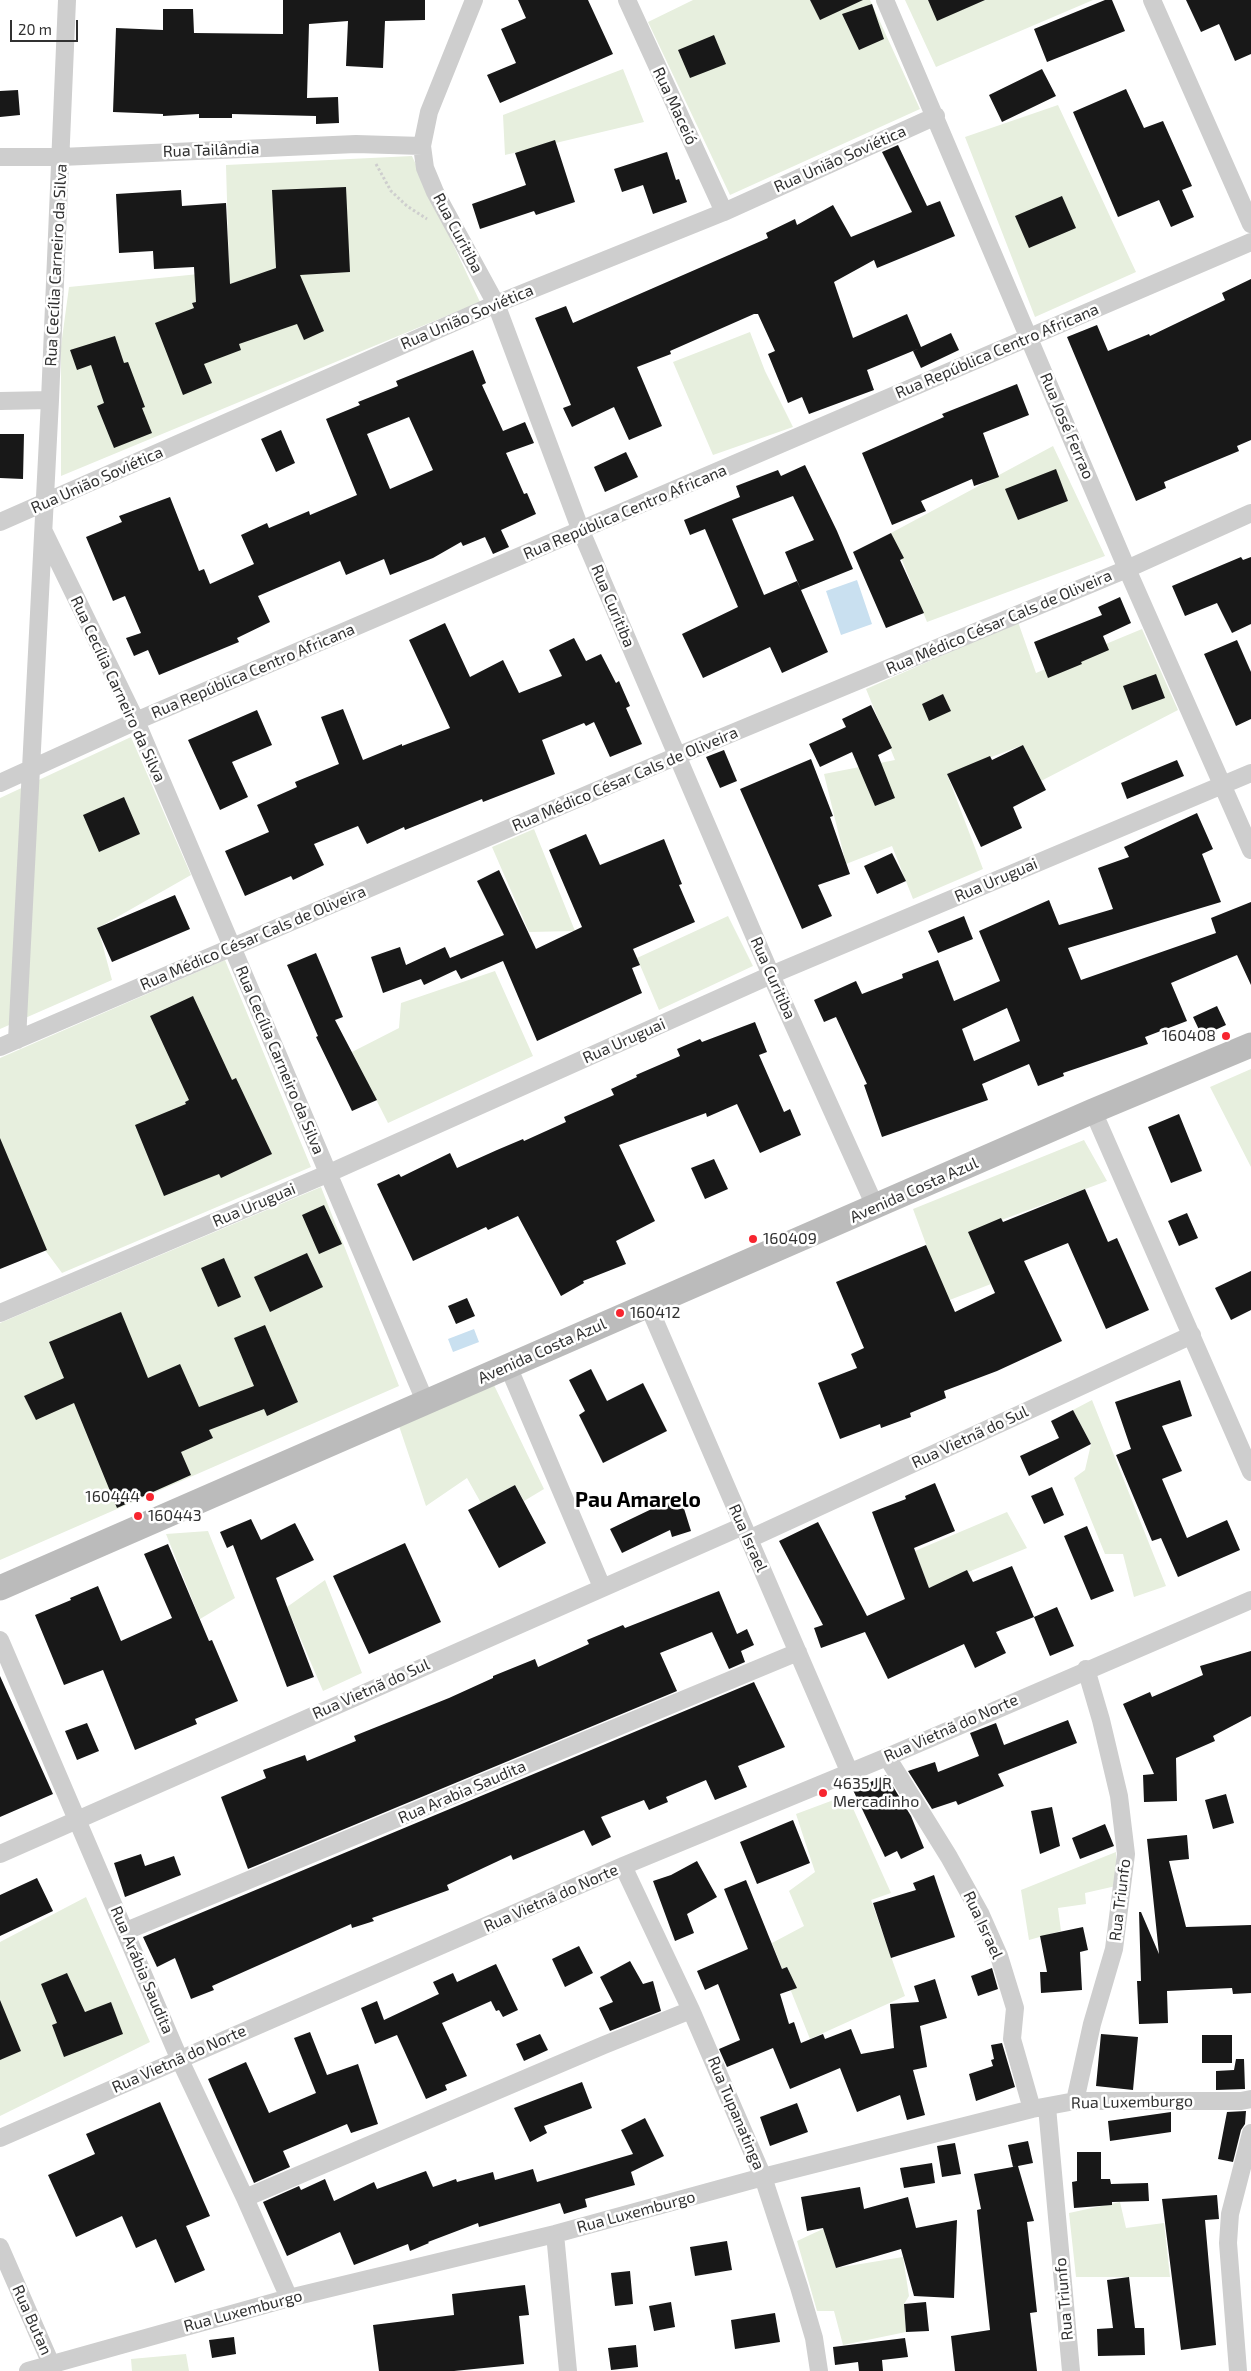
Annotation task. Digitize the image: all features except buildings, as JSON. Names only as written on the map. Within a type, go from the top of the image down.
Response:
[{"type":"street","name":"Rua Cecília Carneiro da Silva","points":[[17,1040],[50,400],[68,0]]},
{"type":"street","name":"Rua Curitiba","points":[[474,0],[429,112],[422,146],[425,168],[454,229],[496,304],[581,531],[771,975],[875,1206]]},
{"type":"street","name":"Rua Maceió","points":[[627,0],[724,212]]},
{"type":"street","name":"Rua José Ferrao","points":[[885,0],[1127,568],[1251,850]]},
{"type":"street","points":[[1152,0],[1251,224]]},
{"type":"street","name":"Rua União Soviética","points":[[0,522],[496,304],[724,212],[936,116]]},
{"type":"street","name":"Rua Tailândia","points":[[0,157],[61,157],[356,144],[422,146]]},
{"type":"street","name":"Rua República Centro Africana","points":[[0,783],[136,721],[1251,242]]},
{"type":"street","points":[[0,401],[50,400]]},
{"type":"street","name":"Rua Médico César Cals de Oliveira","points":[[0,1047],[677,756],[1127,568],[1251,513]]},
{"type":"street","name":"Rua Cecília Carneiro da Silva","points":[[43,530],[136,721],[425,1401]]},
{"type":"street","name":"Rua Uruguai","points":[[0,1313],[327,1174],[771,975],[1251,773]]},
{"type":"street","name":"Avenida Costa Azul","points":[[0,1588],[1093,1111],[1251,1045]]},
{"type":"street","points":[[1093,1111],[1251,1472]]},
{"type":"street","name":"Rua Israel","points":[[648,1305],[848,1771]]},
{"type":"street","name":"Rua Vietnã do Sul","points":[[0,1854],[602,1587],[746,1533],[1192,1335]]},
{"type":"street","points":[[508,1366],[602,1587]]},
{"type":"street","name":"Rua Vietnã do Norte","points":[[0,2138],[179,2058],[623,1866],[848,1771],[886,1757],[1086,1669],[1251,1600]]},
{"type":"street","name":"Rua Arábia Saudita","points":[[0,1640],[179,2058],[245,2198],[289,2298]]},
{"type":"street","name":"Rua Arabia Saudita","points":[[126,1932],[798,1652]]},
{"type":"street","name":"Rua Triunfo","points":[[1075,2101],[1092,2024],[1114,1949],[1126,1854],[1119,1796],[1101,1720],[1086,1669]]},
{"type":"street","name":"Rua Israel","points":[[886,1757],[949,1857],[980,1913],[999,1956],[1013,1996],[1016,2017],[1012,2039],[1040,2108]]},
{"type":"street","name":"Rua Tupanatinga","points":[[623,1866],[692,2010],[763,2177],[802,2296],[814,2338],[819,2371]]},
{"type":"street","points":[[245,2198],[604,2045],[692,2010]]},
{"type":"street","name":"Rua Luxemburgo","points":[[28,2371],[289,2298],[554,2234],[763,2177],[1040,2108],[1075,2101],[1241,2101],[1251,2099]]},
{"type":"street","name":"Rua Triunfo","points":[[1040,2108],[1071,2371]]},
{"type":"street","points":[[1238,2371],[1228,2243],[1230,2214],[1251,2133]]},
{"type":"street","points":[[554,2234],[568,2371]]},
{"type":"street","name":"Rua Butan","points":[[0,2247],[51,2364]]},
{"type":"path","points":[[356,144],[374,161],[392,191],[407,206],[431,222],[454,229]]},
{"type":"green space","points":[[693,0],[870,0],[920,109],[730,195],[648,22]]},
{"type":"green space","points":[[905,0],[1093,0],[936,67]]},
{"type":"green space","points":[[623,69],[644,122],[505,155],[503,115]]},
{"type":"green space","points":[[1058,105],[1136,272],[1035,317],[965,137]]},
{"type":"green space","points":[[412,156],[480,302],[61,476],[61,346],[69,287],[229,271],[226,165]]},
{"type":"green space","points":[[750,332],[765,371],[793,427],[713,455],[673,362]]},
{"type":"green space","points":[[1053,446],[1105,556],[927,622],[891,533]]},
{"type":"green space","points":[[1018,622],[1036,673],[1142,629],[1178,710],[1041,781],[1023,745],[947,774],[983,869],[913,899],[892,846],[846,864],[824,774],[895,760],[866,689]]},
{"type":"green space","points":[[131,737],[191,875],[98,928],[112,980],[0,1029],[0,798]]},
{"type":"green space","points":[[534,829],[575,931],[529,932],[492,847]]},
{"type":"green space","points":[[728,916],[753,966],[659,1010],[637,958]]},
{"type":"green space","points":[[225,960],[311,1167],[62,1273],[0,1189],[0,1058]]},
{"type":"green space","points":[[495,971],[533,1056],[388,1123],[352,1052],[399,1028],[401,1003]]},
{"type":"green space","points":[[1251,1069],[1251,1167],[1210,1087]]},
{"type":"green space","points":[[1084,1140],[1107,1181],[969,1232],[991,1284],[947,1301],[913,1209]]},
{"type":"green space","points":[[321,1187],[399,1386],[0,1560],[0,1323]]},
{"type":"green space","points":[[493,1383],[544,1489],[524,1501],[515,1485],[481,1503],[467,1478],[426,1506],[399,1426]]},
{"type":"green space","points":[[1092,1400],[1166,1586],[1134,1597],[1123,1554],[1105,1554],[1074,1478],[1085,1470],[1091,1444],[1073,1410]]},
{"type":"green space","points":[[1007,1512],[1027,1548],[929,1588],[915,1551]]},
{"type":"green space","points":[[208,1531],[235,1598],[200,1619],[166,1534]]},
{"type":"green space","points":[[325,1580],[362,1673],[323,1691],[287,1607]]},
{"type":"green space","points":[[847,1795],[891,1893],[871,1900],[905,1996],[810,2039],[772,1943],[804,1926],[789,1891],[815,1872],[796,1814]]},
{"type":"green space","points":[[1116,1852],[1116,1886],[1085,1893],[1086,1904],[1058,1908],[1061,1931],[1029,1940],[1021,1890]]},
{"type":"green space","points":[[86,1897],[150,2042],[0,2116],[0,1942]]},
{"type":"green space","points":[[1120,2202],[1126,2228],[1164,2223],[1170,2277],[1076,2277],[1069,2213]]},
{"type":"green space","points":[[825,2228],[836,2268],[903,2257],[909,2296],[904,2304],[906,2332],[843,2345],[834,2311],[817,2311],[797,2241]]},
{"type":"green space","points":[[186,2354],[189,2371],[132,2371],[131,2359]]},
{"type":"water","points":[[857,580],[872,624],[841,635],[826,591]]},
{"type":"water","points":[[474,1329],[479,1342],[453,1352],[448,1339]]},
{"type":"place","name":"160408","points":[[1226,1036]]},
{"type":"place","name":"160409","points":[[753,1239]]},
{"type":"place","name":"160412","points":[[620,1313]]},
{"type":"place","name":"160444","points":[[150,1497]]},
{"type":"place","name":"160443","points":[[138,1516]]},
{"type":"place","name":"4635 J R Mercadinho","points":[[823,1793]]},
{"type":"district","name":"Pau Amarelo","points":[[638,1500]]}]
